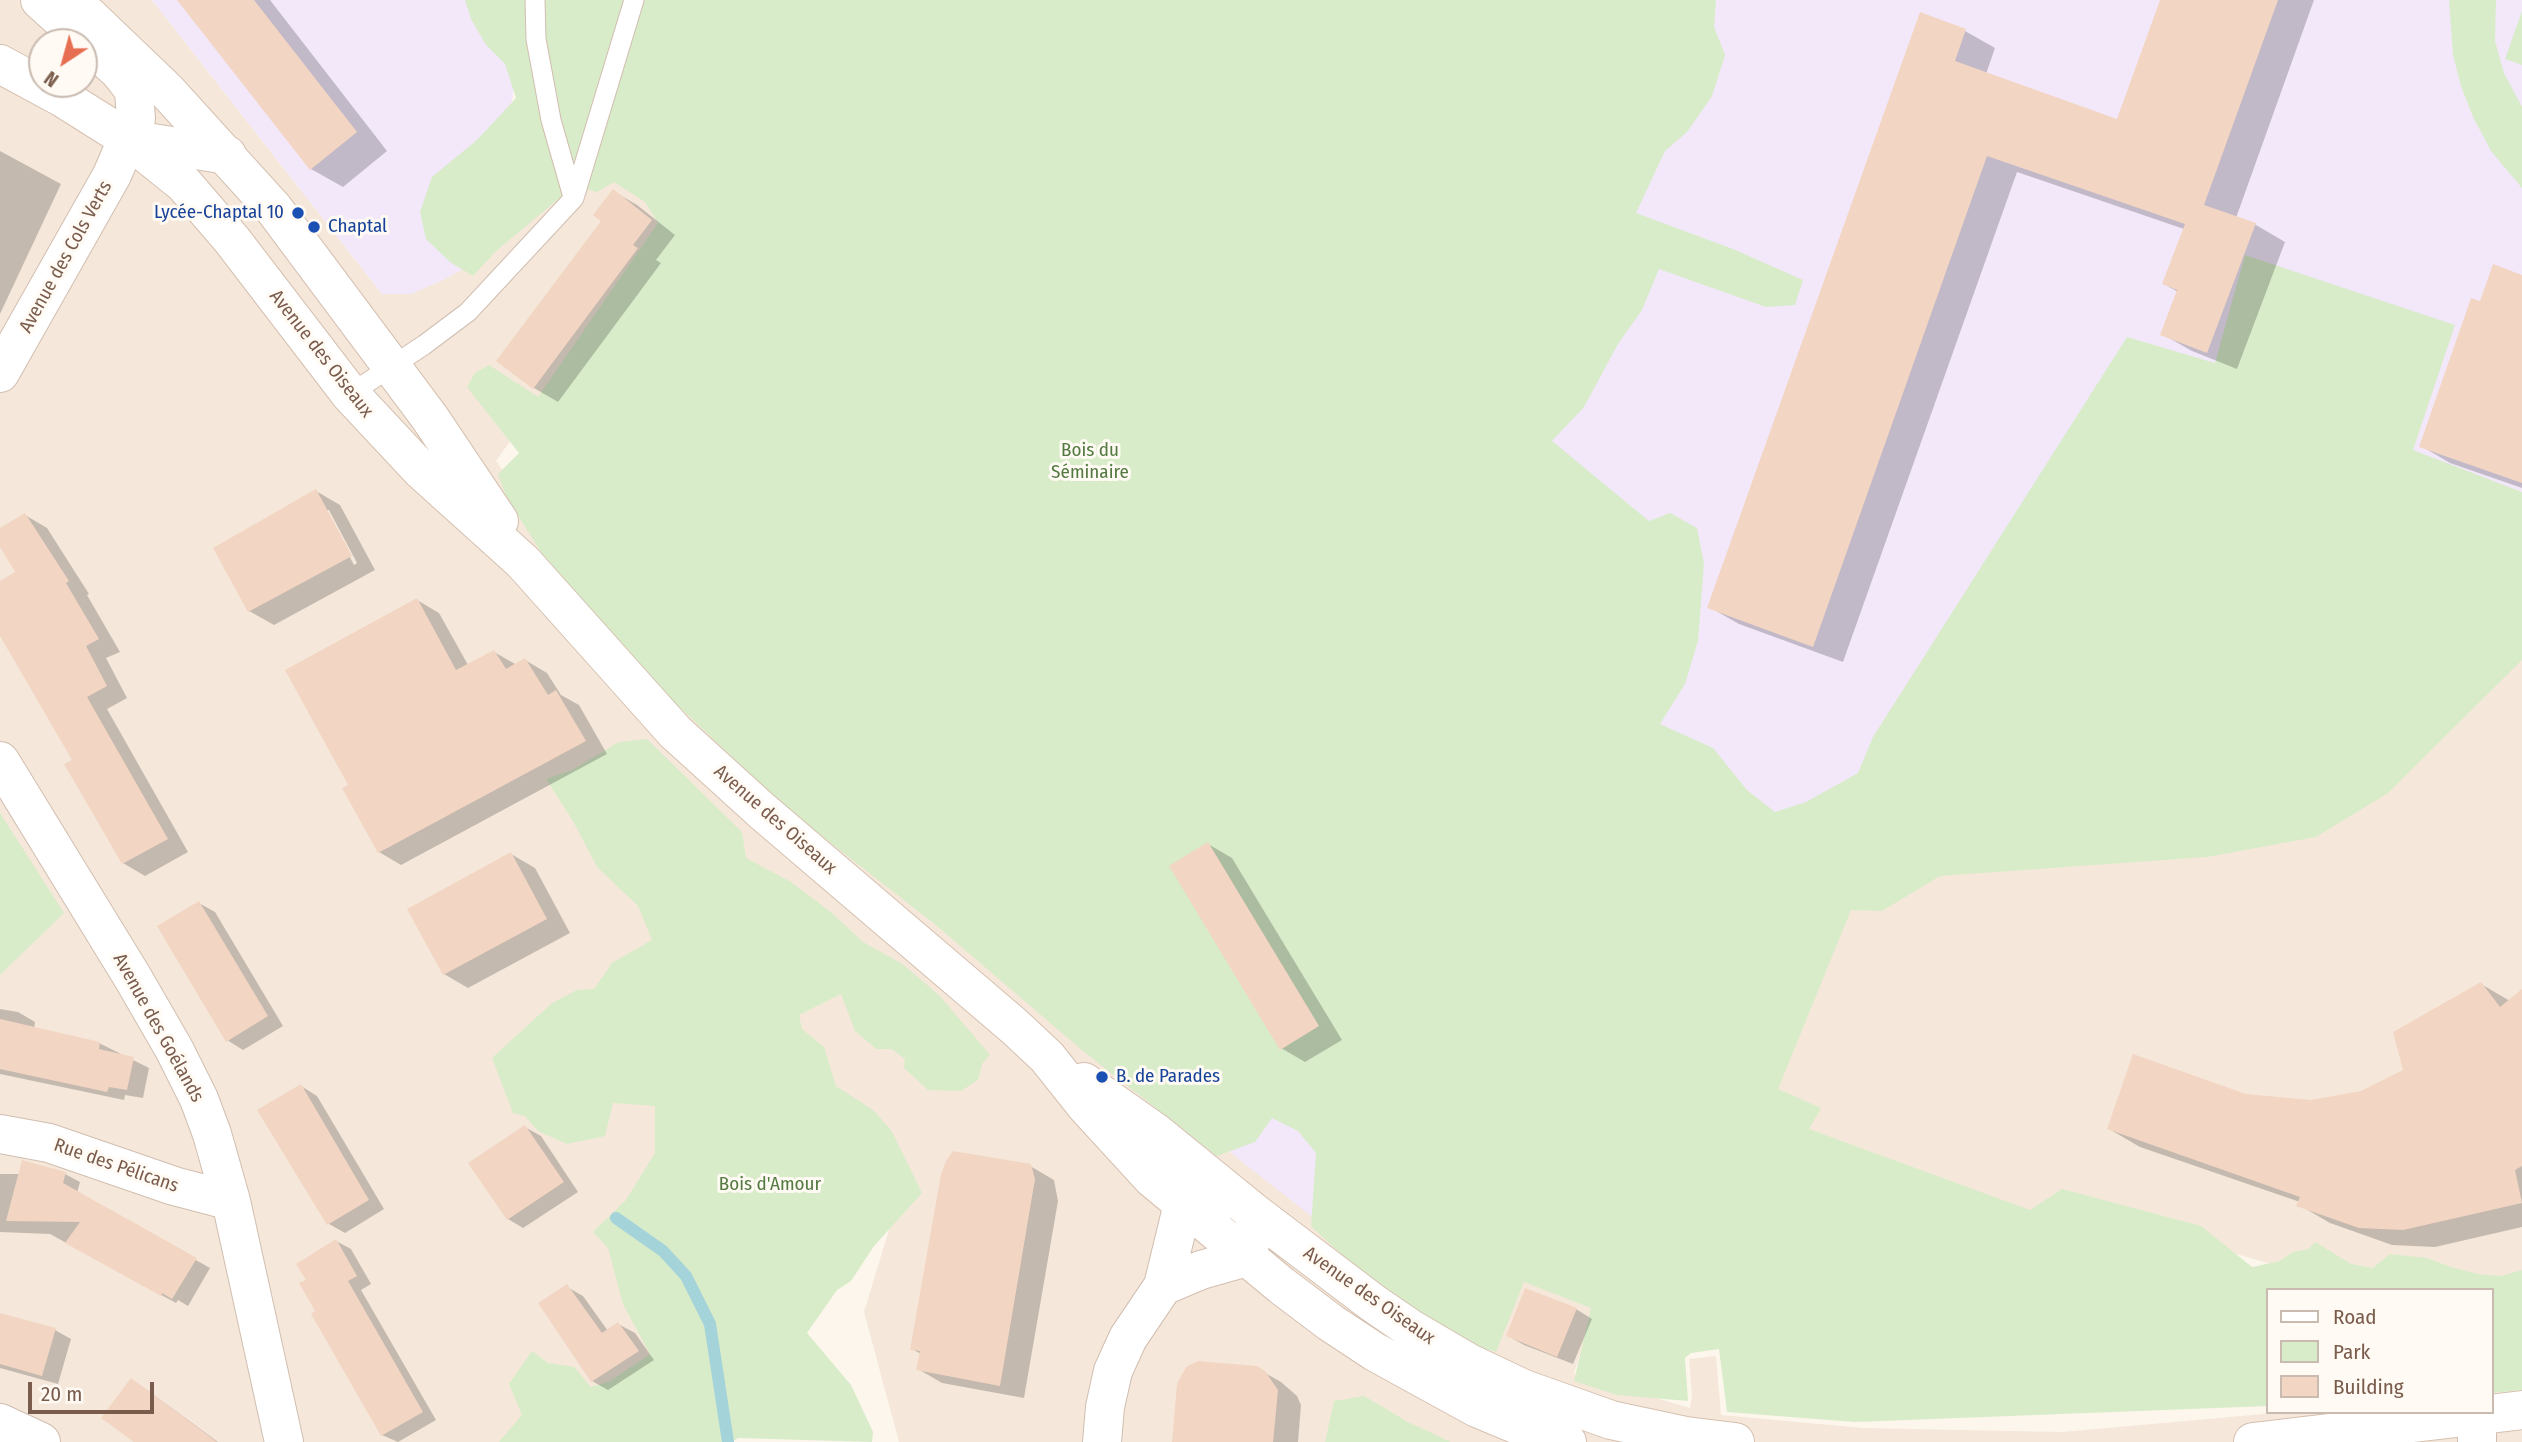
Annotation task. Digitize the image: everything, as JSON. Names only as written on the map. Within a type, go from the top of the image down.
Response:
[{"type":"main road","points":[[40,0],[118,70],[134,91],[136,119],[128,139]]},
{"type":"main road","name":"Avenue des Oiseaux","points":[[72,0],[167,91],[274,209],[460,460],[523,562]]},
{"type":"main road","name":"Avenue des Oiseaux","points":[[0,64],[63,98],[128,139],[158,161],[193,193],[350,394],[413,462],[523,562],[675,732],[762,811],[947,967],[1047,1057],[1156,1132],[1257,1215],[1373,1303],[1469,1363],[1524,1389],[1611,1420],[1686,1436],[1735,1442]]},
{"type":"main road","name":"Avenue des Oiseaux","points":[[128,139],[227,155]]},
{"type":"main road","name":"Avenue des Cols Verts","points":[[0,373],[112,175],[128,139]]},
{"type":"main road","name":"Avenue des Goélands","points":[[0,761],[174,1049],[199,1099],[231,1201],[284,1442]]},
{"type":"main road","name":"Avenue des Oiseaux","points":[[1047,1057],[1123,1149],[1152,1178],[1331,1323],[1399,1367],[1477,1408],[1567,1442]]},
{"type":"main road","name":"Rue des Pélicans","points":[[0,1134],[49,1143],[174,1186],[231,1201]]},
{"type":"main road","points":[[1102,1442],[1108,1390],[1118,1356],[1163,1286],[1183,1204],[1257,1215],[1247,1257],[1200,1270],[1163,1286]]},
{"type":"main road","points":[[2253,1442],[2477,1429],[2522,1410]]},
{"type":"main road","points":[[0,1423],[41,1442]]},
{"type":"lane","name":"Avenue des Oiseaux","points":[[91,0],[115,41]]},
{"type":"lane","points":[[535,0],[536,39],[551,120],[574,198]]},
{"type":"lane","points":[[350,394],[468,312],[574,198],[634,0]]},
{"type":"shaded area","points":[[0,0],[152,0],[382,294],[412,293],[443,280],[606,145],[683,197],[496,461],[534,515],[1525,1276],[1596,1301],[1574,1374],[1690,1408],[1692,1395],[1689,1359],[1716,1356],[1721,1415],[1863,1428],[2062,1432],[2266,1414],[2494,1414],[2494,1411],[2522,1396],[2522,1442],[899,1442],[864,1312],[895,1210],[622,1442],[0,1442]]},
{"type":"shaded area","points":[[152,0],[523,0],[496,251],[411,294],[382,294]]},
{"type":"shaded area","points":[[1553,0],[2522,0],[2522,599],[2121,436],[1459,1332],[972,950]]},
{"type":"shaded area","points":[[2522,599],[2522,1276],[2472,1288],[2312,1257],[2295,1271],[2078,1208],[2055,1232],[1696,1102],[1884,862]]},
{"type":"green space","name":"Bois du Séminaire","points":[[465,0],[1716,0],[1714,27],[1725,55],[1712,96],[1687,132],[1665,151],[1636,213],[1733,249],[1803,280],[1795,305],[1766,307],[1659,269],[1642,310],[1618,344],[1584,407],[1552,441],[1649,521],[1670,513],[1697,528],[1704,564],[1698,641],[1685,684],[1660,724],[1713,748],[1747,790],[1775,812],[1806,802],[1858,773],[1873,737],[2127,337],[2215,363],[2245,255],[2455,325],[2413,450],[2522,492],[2522,660],[2388,793],[2316,837],[2207,857],[1940,876],[1882,911],[1851,910],[1778,1089],[1821,1108],[1809,1129],[2030,1210],[2062,1189],[2201,1226],[2252,1267],[2280,1261],[2293,1252],[2309,1249],[2315,1242],[2351,1264],[2373,1268],[2390,1254],[2427,1258],[2478,1274],[2501,1276],[2522,1270],[2522,1390],[2494,1393],[2494,1288],[2266,1288],[2266,1406],[1855,1422],[1727,1412],[1719,1349],[1691,1353],[1685,1358],[1688,1401],[1617,1395],[1574,1381],[1591,1308],[1524,1282],[1496,1352],[1454,1340],[1373,1284],[1311,1226],[1316,1153],[1298,1131],[1272,1118],[1255,1142],[1217,1156],[1083,1051],[937,926],[786,808],[615,646],[544,557],[506,496],[498,474],[519,453],[467,387],[475,373],[489,365],[538,397],[658,223],[645,202],[614,182],[597,192],[574,186],[496,251],[473,276],[450,262],[426,239],[420,212],[432,177],[477,140],[516,98],[505,64],[486,45],[471,19]]},
{"type":"green space","points":[[2449,0],[2496,0],[2495,41],[2504,73],[2522,107],[2522,188],[2491,151],[2473,117],[2453,55]]},
{"type":"green space","points":[[2522,11],[2522,65],[2505,59]]},
{"type":"green space","name":"Bois d'Amour","points":[[647,739],[742,832],[746,858],[791,882],[832,913],[863,942],[901,963],[939,995],[990,1055],[982,1064],[978,1080],[961,1091],[928,1090],[904,1068],[905,1059],[891,1049],[876,1049],[855,1031],[841,994],[799,1015],[802,1029],[824,1047],[836,1086],[873,1110],[891,1130],[922,1193],[874,1246],[851,1281],[837,1290],[807,1333],[851,1385],[873,1432],[872,1442],[738,1438],[732,1442],[499,1442],[522,1415],[509,1384],[532,1351],[548,1363],[574,1367],[591,1387],[610,1381],[650,1354],[623,1304],[608,1248],[593,1232],[626,1200],[655,1153],[655,1106],[613,1103],[605,1136],[567,1144],[538,1131],[525,1116],[513,1113],[492,1058],[552,1003],[577,990],[594,989],[612,963],[652,940],[638,906],[597,867],[573,821],[546,779],[572,770],[619,742]]},
{"type":"green space","points":[[0,813],[64,913],[0,975]]},
{"type":"green space","points":[[1364,1396],[1408,1422],[1451,1442],[1325,1442],[1334,1401]]},
{"type":"building","points":[[177,0],[254,0],[357,132],[310,170]]},
{"type":"building","points":[[2160,0],[2278,0],[2204,205],[2256,223],[2207,353],[2160,335],[2177,290],[2162,284],[2185,224],[1987,156],[1813,647],[1707,608],[1920,12],[1966,29],[1955,61],[2117,119]]},
{"type":"building","points":[[613,189],[652,220],[633,245],[638,248],[533,389],[496,361],[601,221],[593,215]]},
{"type":"building","points":[[2493,264],[2522,275],[2522,483],[2419,447],[2471,298],[2480,301]]},
{"type":"building","points":[[316,489],[352,556],[248,612],[213,548]]},
{"type":"building","points":[[25,513],[69,581],[66,583],[99,639],[86,646],[107,686],[87,697],[168,839],[122,864],[64,764],[72,760],[0,636],[0,581],[15,572],[0,547],[0,528]]},
{"type":"building","points":[[417,598],[456,670],[494,650],[506,669],[525,658],[548,695],[556,690],[586,741],[378,853],[342,788],[348,785],[285,670]]},
{"type":"building","points":[[1208,842],[1319,1026],[1280,1050],[1169,866]]},
{"type":"building","points":[[511,852],[547,919],[443,975],[407,909]]},
{"type":"building","points":[[199,901],[268,1016],[226,1042],[157,926]]},
{"type":"building","points":[[2481,982],[2500,1007],[2522,989],[2522,1166],[2515,1170],[2522,1203],[2403,1230],[2359,1228],[2296,1206],[2300,1197],[2107,1129],[2133,1054],[2246,1094],[2311,1100],[2361,1091],[2403,1070],[2393,1032]]},
{"type":"building","points":[[0,1019],[100,1042],[99,1049],[134,1057],[127,1090],[109,1087],[107,1092],[0,1069]]},
{"type":"building","points":[[301,1084],[369,1200],[327,1225],[257,1110]]},
{"type":"building","points":[[525,1125],[564,1182],[507,1220],[468,1163]]},
{"type":"building","points":[[953,1151],[1031,1164],[1035,1179],[1000,1386],[916,1370],[920,1351],[910,1350],[941,1174]]},
{"type":"building","points":[[22,1160],[66,1172],[63,1183],[197,1258],[172,1299],[162,1293],[161,1296],[65,1243],[80,1222],[6,1221]]},
{"type":"building","points":[[336,1239],[357,1276],[348,1281],[423,1412],[381,1436],[311,1314],[315,1311],[299,1283],[306,1280],[296,1264]]},
{"type":"building","points":[[567,1284],[602,1333],[618,1322],[639,1351],[591,1382],[538,1303]]},
{"type":"building","points":[[1525,1288],[1577,1308],[1557,1357],[1506,1336]]},
{"type":"building","points":[[0,1313],[56,1328],[42,1376],[0,1364]]},
{"type":"building","points":[[1198,1361],[1257,1366],[1265,1371],[1278,1390],[1273,1442],[1172,1442],[1177,1384],[1186,1367]]},
{"type":"building","points":[[131,1378],[217,1442],[134,1442],[101,1418]]},
{"type":"waterway","points":[[616,1218],[663,1251],[686,1276],[710,1324],[728,1442]]},
{"type":"place","name":"Lycée-Chaptal 10","points":[[298,213]]},
{"type":"place","name":"Chaptal","points":[[314,227]]},
{"type":"place","name":"B. de Parades","points":[[1102,1077]]}]
